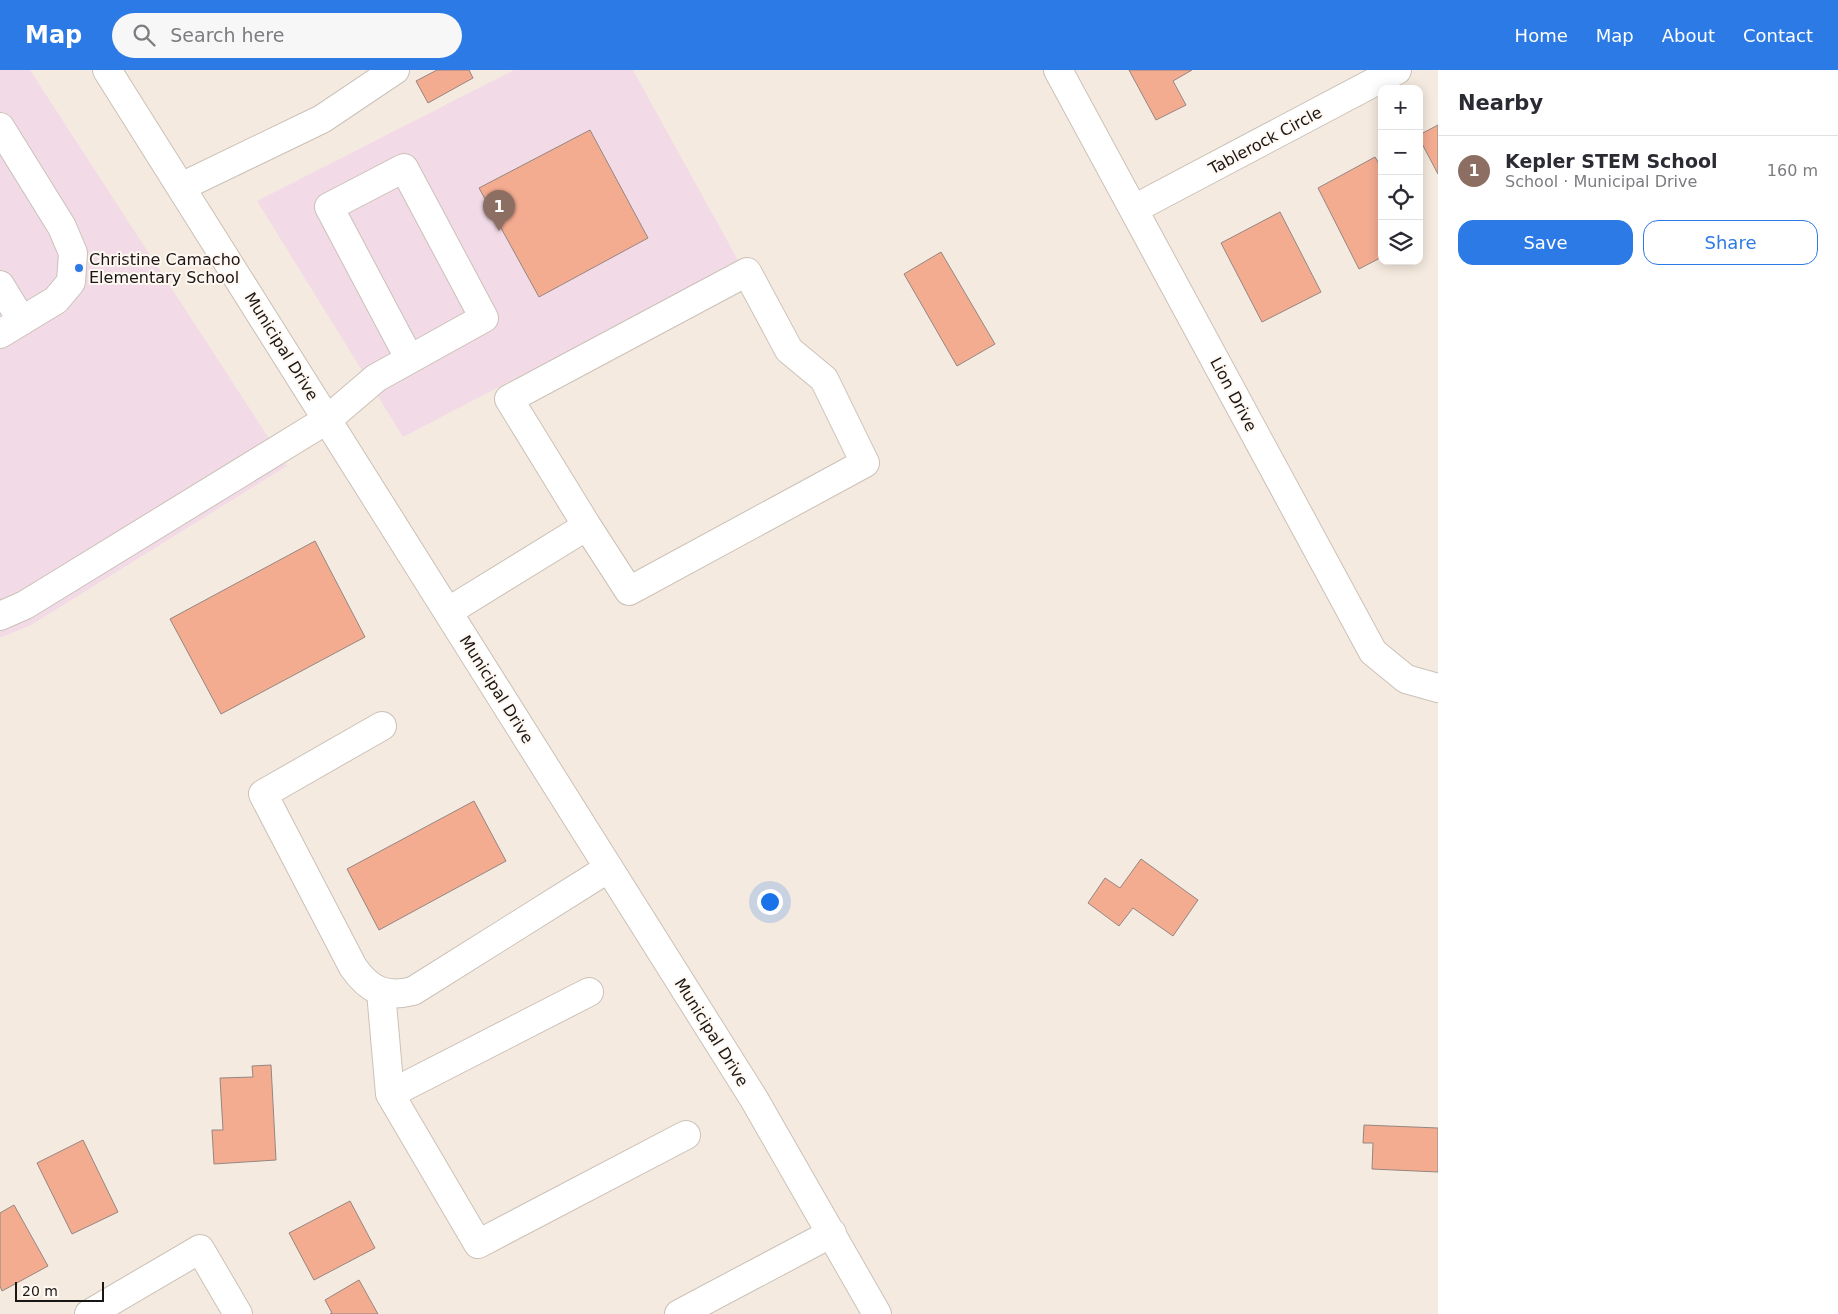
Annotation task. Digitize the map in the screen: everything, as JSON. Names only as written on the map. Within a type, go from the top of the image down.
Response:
[{"type":"street","name":"Municipal Drive","points":[[107,70],[449,611],[754,1099],[877,1314]]},
{"type":"street","points":[[181,187],[322,119],[395,70]]},
{"type":"street","name":"Lion Drive","points":[[1058,70],[1373,652],[1406,680],[1438,688]]},
{"type":"street","name":"Tablerock Circle","points":[[1134,210],[1397,70]]},
{"type":"street","points":[[0,127],[62,227],[74,253],[71,282],[56,300],[11,328],[0,285]]},
{"type":"street","points":[[0,616],[25,605],[328,419],[376,378],[484,318],[404,168],[329,207],[409,358]]},
{"type":"street","points":[[747,272],[789,350],[824,379],[864,463],[629,591],[587,526],[509,399],[747,272]]},
{"type":"street","points":[[449,611],[587,526]]},
{"type":"street","points":[[382,726],[263,794],[353,967],[364,982],[381,992],[399,994],[413,991],[609,868]]},
{"type":"street","points":[[381,992],[390,1094],[478,1244],[686,1135]]},
{"type":"street","points":[[390,1094],[589,992]]},
{"type":"street","points":[[679,1314],[832,1233]]},
{"type":"street","points":[[89,1314],[200,1249],[238,1314]]},
{"type":"shaded area","name":"Christine Camacho Elementary School","points":[[0,70],[30,70],[287,466],[31,625],[0,638]]},
{"type":"shaded area","points":[[514,70],[633,70],[739,262],[403,437],[257,201]]},
{"type":"building","points":[[437,70],[469,70],[473,78],[428,103],[416,81]]},
{"type":"building","points":[[1129,70],[1192,70],[1173,81],[1186,105],[1156,120]]},
{"type":"building","points":[[1438,125],[1438,174],[1423,146],[1423,133]]},
{"type":"building","points":[[590,130],[648,238],[539,297],[479,188]]},
{"type":"building","points":[[1375,157],[1378,162],[1378,259],[1359,269],[1318,188]]},
{"type":"building","points":[[1280,212],[1321,292],[1262,322],[1221,243]]},
{"type":"building","points":[[941,252],[995,344],[957,366],[904,274]]},
{"type":"building","points":[[315,541],[365,637],[221,714],[170,619]]},
{"type":"building","points":[[474,801],[506,861],[379,930],[347,869]]},
{"type":"building","points":[[1141,859],[1198,900],[1173,936],[1133,908],[1119,926],[1088,903],[1105,878],[1120,888]]},
{"type":"building","points":[[271,1065],[276,1160],[214,1164],[212,1130],[223,1130],[220,1078],[253,1077],[252,1066]]},
{"type":"building","points":[[1364,1125],[1438,1128],[1438,1172],[1372,1169],[1373,1143],[1363,1143]]},
{"type":"building","points":[[83,1140],[118,1212],[72,1234],[37,1163]]},
{"type":"building","points":[[350,1201],[375,1248],[314,1280],[289,1233]]},
{"type":"building","points":[[14,1205],[48,1266],[2,1291],[0,1286],[0,1213]]},
{"type":"building","points":[[359,1280],[378,1314],[330,1314],[332,1313],[325,1300]]},
{"type":"place","name":"Kepler STEM School","points":[[499,231]]},
{"type":"place","name":"Christine Camacho Elementary School","points":[[79,268]]}]
